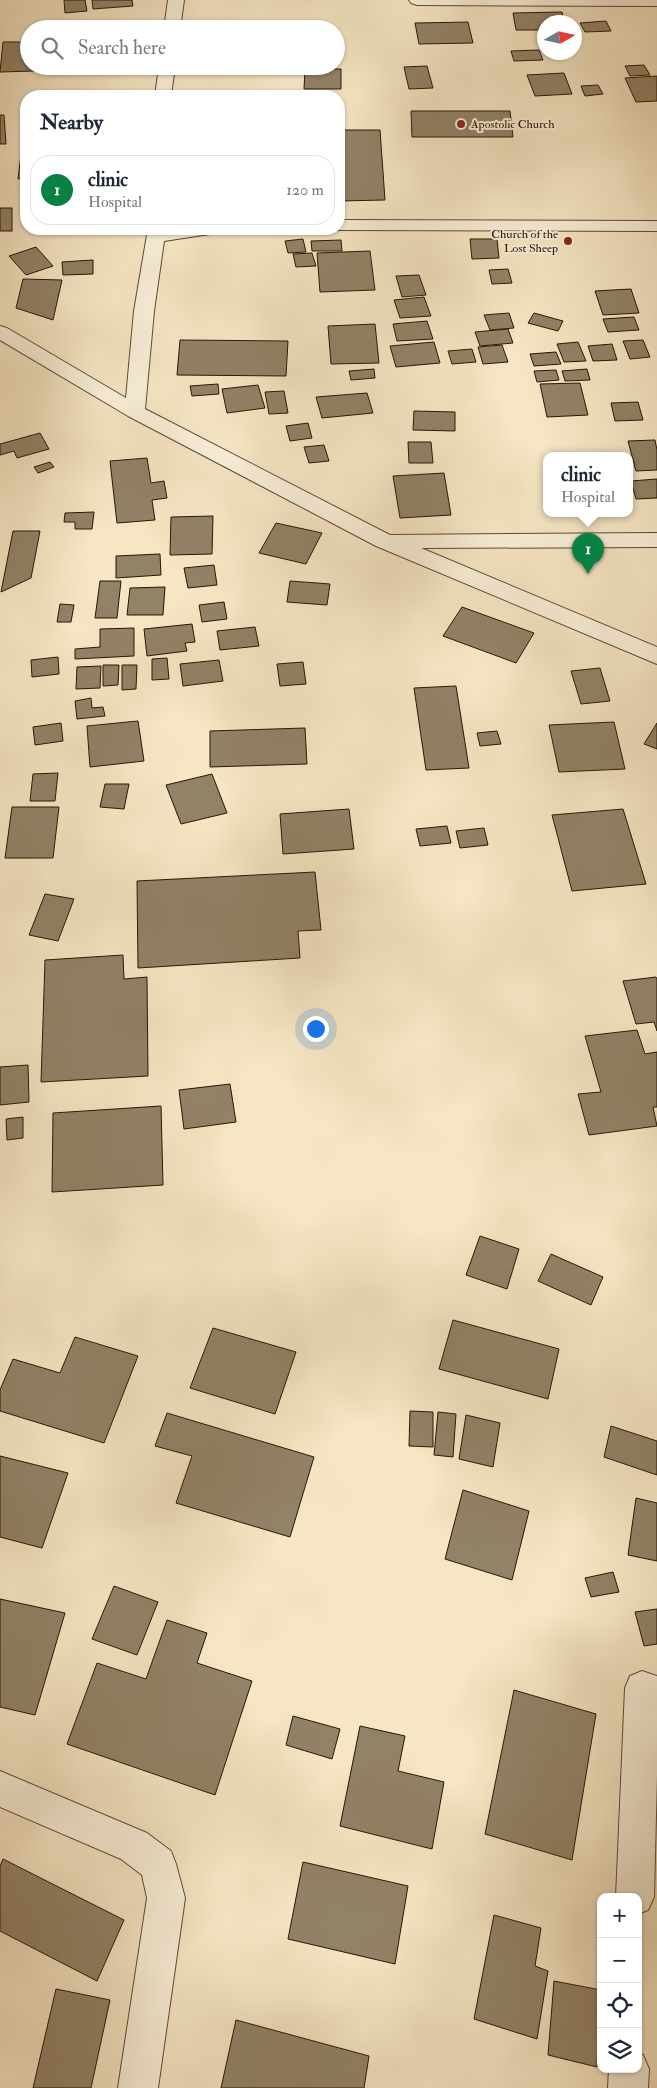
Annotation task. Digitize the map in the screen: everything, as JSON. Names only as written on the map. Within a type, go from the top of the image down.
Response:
[{"type":"street","points":[[173,20],[176,0]]},
{"type":"street","points":[[417,0],[657,1]]},
{"type":"street","points":[[164,90],[166,75]]},
{"type":"street","points":[[345,225],[657,226]]},
{"type":"street","points":[[135,412],[144,311],[157,235]]},
{"type":"street","points":[[0,332],[135,412],[384,541],[657,656]]},
{"type":"street","points":[[384,541],[657,540]]},
{"type":"street","points":[[635,1893],[642,1688],[657,1693]]},
{"type":"street","points":[[0,1788],[134,1846],[158,1864],[166,1898],[138,2088]]},
{"type":"street","points":[[628,2088],[629,2073]]},
{"type":"building","points":[[64,0],[85,0],[87,11],[65,13]]},
{"type":"building","points":[[92,0],[132,0],[133,6],[93,9]]},
{"type":"building","points":[[562,12],[563,15],[537,15],[537,30],[516,30],[513,13]]},
{"type":"building","points":[[606,21],[611,31],[585,32],[582,23]]},
{"type":"building","points":[[468,22],[473,43],[419,44],[415,23]]},
{"type":"building","points":[[3,42],[20,42],[20,71],[0,72]]},
{"type":"building","points":[[537,50],[537,60],[543,60],[514,61],[511,51]]},
{"type":"building","points":[[644,65],[650,75],[630,76],[625,66]]},
{"type":"building","points":[[427,66],[433,88],[409,89],[404,67]]},
{"type":"building","points":[[564,73],[572,94],[535,96],[527,75]]},
{"type":"building","points":[[305,75],[341,75],[341,89],[304,89]]},
{"type":"building","points":[[657,76],[657,101],[636,102],[625,78]]},
{"type":"building","points":[[598,85],[603,94],[585,96],[581,86]]},
{"type":"building","name":"Apostolic Church","points":[[411,111],[510,111],[513,137],[412,137]]},
{"type":"building","points":[[0,115],[4,115],[6,144],[0,144]]},
{"type":"building","points":[[345,130],[380,130],[385,200],[345,201]]},
{"type":"building","points":[[20,162],[20,179],[18,179]]},
{"type":"building","points":[[0,208],[12,208],[12,231],[0,231]]},
{"type":"building","points":[[303,239],[306,252],[288,253],[285,241]]},
{"type":"building","points":[[470,239],[497,239],[499,258],[472,259]]},
{"type":"building","points":[[341,240],[342,251],[312,251],[311,241]]},
{"type":"building","points":[[36,247],[53,266],[26,275],[9,256]]},
{"type":"building","points":[[370,251],[375,290],[320,292],[317,253]]},
{"type":"building","points":[[312,253],[316,266],[296,267],[293,254]]},
{"type":"building","points":[[93,260],[93,274],[63,275],[62,262]]},
{"type":"building","points":[[508,269],[512,283],[492,284],[489,270]]},
{"type":"building","points":[[419,275],[426,295],[402,297],[396,276]]},
{"type":"building","points":[[23,279],[62,280],[53,320],[16,308]]},
{"type":"building","points":[[631,289],[639,313],[603,315],[595,291]]},
{"type":"building","points":[[424,297],[431,316],[400,318],[394,300]]},
{"type":"building","points":[[509,313],[514,328],[490,330],[484,315]]},
{"type":"building","points":[[534,313],[563,321],[558,331],[528,323]]},
{"type":"building","points":[[634,317],[639,330],[608,332],[603,319]]},
{"type":"building","points":[[427,321],[433,339],[397,341],[393,324]]},
{"type":"building","points":[[375,324],[379,363],[331,364],[328,326]]},
{"type":"building","points":[[508,329],[513,343],[480,346],[475,332]]},
{"type":"building","points":[[180,340],[288,341],[286,376],[177,375]]},
{"type":"building","points":[[643,340],[650,357],[630,359],[623,341]]},
{"type":"building","points":[[434,342],[440,363],[396,367],[390,346]]},
{"type":"building","points":[[578,342],[586,361],[564,362],[557,344]]},
{"type":"building","points":[[612,344],[617,360],[593,361],[588,346]]},
{"type":"building","points":[[502,345],[508,362],[483,364],[478,347]]},
{"type":"building","points":[[472,349],[476,362],[452,364],[448,351]]},
{"type":"building","points":[[556,352],[561,364],[534,366],[530,354]]},
{"type":"building","points":[[374,369],[375,378],[351,380],[349,371]]},
{"type":"building","points":[[587,369],[590,380],[565,381],[562,371]]},
{"type":"building","points":[[556,370],[559,380],[537,382],[534,371]]},
{"type":"building","points":[[580,383],[588,415],[547,417],[540,384]]},
{"type":"building","points":[[218,384],[219,394],[192,396],[190,386]]},
{"type":"building","points":[[258,385],[265,408],[227,413],[222,389]]},
{"type":"building","points":[[284,391],[288,413],[269,414],[265,392]]},
{"type":"building","points":[[367,393],[373,413],[322,418],[316,397]]},
{"type":"building","points":[[638,402],[643,420],[615,421],[611,403]]},
{"type":"building","points":[[414,411],[455,412],[455,431],[413,430]]},
{"type":"building","points":[[308,423],[312,438],[290,441],[286,426]]},
{"type":"building","points":[[40,433],[49,449],[17,458],[14,451],[0,455],[0,444]]},
{"type":"building","points":[[655,440],[657,470],[636,471],[633,452],[631,452],[628,441]]},
{"type":"building","points":[[408,442],[431,442],[433,463],[409,463]]},
{"type":"building","points":[[324,445],[329,461],[309,463],[304,447]]},
{"type":"building","points":[[147,458],[151,483],[164,481],[167,498],[152,500],[155,520],[117,523],[110,461]]},
{"type":"building","points":[[50,462],[54,467],[38,473],[34,467]]},
{"type":"building","points":[[444,473],[451,515],[400,518],[393,476]]},
{"type":"building","points":[[657,479],[657,498],[636,499],[633,481]]},
{"type":"building","points":[[94,512],[92,529],[75,529],[75,522],[64,522],[65,513]]},
{"type":"building","points":[[213,516],[212,554],[170,555],[171,517]]},
{"type":"building","points":[[276,523],[322,533],[306,564],[259,553]]},
{"type":"building","points":[[13,531],[40,531],[31,578],[1,592]]},
{"type":"building","points":[[160,554],[161,575],[116,578],[116,556]]},
{"type":"building","points":[[214,565],[217,585],[188,588],[184,568]]},
{"type":"building","points":[[100,581],[121,581],[117,618],[95,618]]},
{"type":"building","points":[[290,581],[330,584],[327,605],[287,602]]},
{"type":"building","points":[[165,587],[163,615],[127,615],[130,588]]},
{"type":"building","points":[[224,602],[227,619],[202,622],[199,605]]},
{"type":"building","points":[[60,604],[74,605],[71,622],[57,622]]},
{"type":"building","points":[[462,607],[534,633],[516,663],[443,636]]},
{"type":"building","points":[[192,624],[195,642],[185,643],[187,651],[147,656],[144,629]]},
{"type":"building","points":[[255,627],[259,646],[220,650],[217,631]]},
{"type":"building","points":[[134,628],[134,656],[75,659],[75,649],[100,647],[100,629]]},
{"type":"building","points":[[58,657],[59,674],[32,677],[31,660]]},
{"type":"building","points":[[167,658],[169,679],[152,680],[152,659]]},
{"type":"building","points":[[219,660],[223,681],[183,686],[180,664]]},
{"type":"building","points":[[303,662],[306,684],[280,686],[277,664]]},
{"type":"building","points":[[103,665],[119,665],[118,685],[103,686]]},
{"type":"building","points":[[122,665],[137,665],[136,689],[122,690]]},
{"type":"building","points":[[101,666],[100,688],[76,689],[77,667]]},
{"type":"building","points":[[600,668],[610,701],[581,704],[571,671]]},
{"type":"building","points":[[456,686],[469,768],[426,770],[414,688]]},
{"type":"building","points":[[91,698],[92,708],[103,707],[105,716],[77,719],[75,701]]},
{"type":"building","points":[[138,721],[144,761],[90,767],[87,726]]},
{"type":"building","points":[[614,722],[625,769],[559,772],[549,725]]},
{"type":"building","points":[[61,723],[63,741],[35,745],[33,727]]},
{"type":"building","points":[[657,723],[657,749],[644,744]]},
{"type":"building","points":[[305,728],[307,764],[210,767],[210,731]]},
{"type":"building","points":[[497,731],[501,744],[480,746],[477,733]]},
{"type":"building","points":[[58,773],[55,801],[30,801],[33,774]]},
{"type":"building","points":[[212,774],[227,813],[181,824],[166,785]]},
{"type":"building","points":[[105,784],[129,784],[124,809],[100,807]]},
{"type":"building","points":[[12,807],[59,807],[53,858],[5,858]]},
{"type":"building","points":[[349,809],[354,849],[283,854],[280,814]]},
{"type":"building","points":[[623,809],[646,884],[572,891],[552,815]]},
{"type":"building","points":[[447,826],[451,843],[420,846],[416,829]]},
{"type":"building","points":[[484,828],[488,845],[460,848],[456,831]]},
{"type":"building","points":[[315,872],[321,930],[298,931],[300,958],[138,968],[137,881]]},
{"type":"building","points":[[45,894],[74,899],[58,941],[29,935]]},
{"type":"building","points":[[123,955],[124,979],[147,977],[148,1076],[41,1082],[45,960]]},
{"type":"building","points":[[656,977],[657,1031],[654,1022],[636,1024],[623,981]]},
{"type":"building","points":[[637,1030],[645,1054],[657,1052],[657,1107],[653,1107],[657,1126],[589,1135],[578,1094],[601,1092],[585,1036]]},
{"type":"building","points":[[28,1065],[29,1102],[0,1105],[0,1067]]},
{"type":"building","points":[[230,1084],[236,1122],[184,1129],[179,1090]]},
{"type":"building","points":[[161,1106],[163,1185],[52,1192],[53,1113]]},
{"type":"building","points":[[23,1117],[23,1138],[7,1140],[6,1119]]},
{"type":"building","points":[[480,1236],[519,1249],[507,1289],[466,1275]]},
{"type":"building","points":[[551,1254],[603,1277],[591,1305],[538,1281]]},
{"type":"building","points":[[453,1320],[559,1349],[548,1399],[439,1369]]},
{"type":"building","points":[[213,1328],[296,1352],[275,1414],[190,1388]]},
{"type":"building","points":[[75,1337],[138,1356],[104,1443],[0,1411],[0,1390],[13,1359],[60,1373]]},
{"type":"building","points":[[410,1411],[433,1412],[433,1447],[409,1446]]},
{"type":"building","points":[[438,1412],[456,1414],[453,1457],[434,1455]]},
{"type":"building","points":[[167,1413],[314,1457],[290,1537],[176,1503],[192,1456],[155,1446]]},
{"type":"building","points":[[466,1415],[500,1423],[493,1467],[459,1459]]},
{"type":"building","points":[[611,1426],[657,1441],[657,1475],[604,1457]]},
{"type":"building","points":[[0,1456],[68,1473],[42,1548],[0,1537]]},
{"type":"building","points":[[463,1490],[529,1511],[512,1580],[445,1559]]},
{"type":"building","points":[[636,1498],[657,1503],[657,1561],[628,1555]]},
{"type":"building","points":[[613,1572],[619,1592],[591,1597],[585,1578]]},
{"type":"building","points":[[114,1586],[158,1602],[137,1655],[92,1639]]},
{"type":"building","points":[[0,1599],[65,1613],[35,1715],[0,1707]]},
{"type":"building","points":[[657,1609],[657,1644],[644,1646],[635,1612]]},
{"type":"building","points":[[167,1620],[207,1633],[197,1663],[252,1681],[215,1795],[67,1744],[97,1663],[146,1679]]},
{"type":"building","points":[[514,1690],[596,1714],[572,1860],[485,1834]]},
{"type":"building","points":[[293,1716],[340,1729],[332,1759],[286,1745]]},
{"type":"building","points":[[360,1726],[405,1736],[398,1771],[444,1782],[432,1849],[340,1826]]},
{"type":"building","points":[[3,1859],[124,1920],[97,1981],[0,1931],[0,1866]]},
{"type":"building","points":[[303,1862],[408,1886],[395,1964],[288,1939]]},
{"type":"building","points":[[494,1915],[541,1928],[535,1966],[548,1971],[537,2039],[474,2019]]},
{"type":"building","points":[[554,1981],[597,1989],[597,2067],[548,2055]]},
{"type":"building","points":[[56,1989],[110,2000],[91,2088],[33,2088]]},
{"type":"building","points":[[236,2020],[369,2056],[364,2088],[221,2088]]},
{"type":"place","name":"Apostolic Church","points":[[461,124]]},
{"type":"place","name":"Church of the Lost Sheep","points":[[568,241]]},
{"type":"place","name":"clinic","points":[[588,574]]}]
